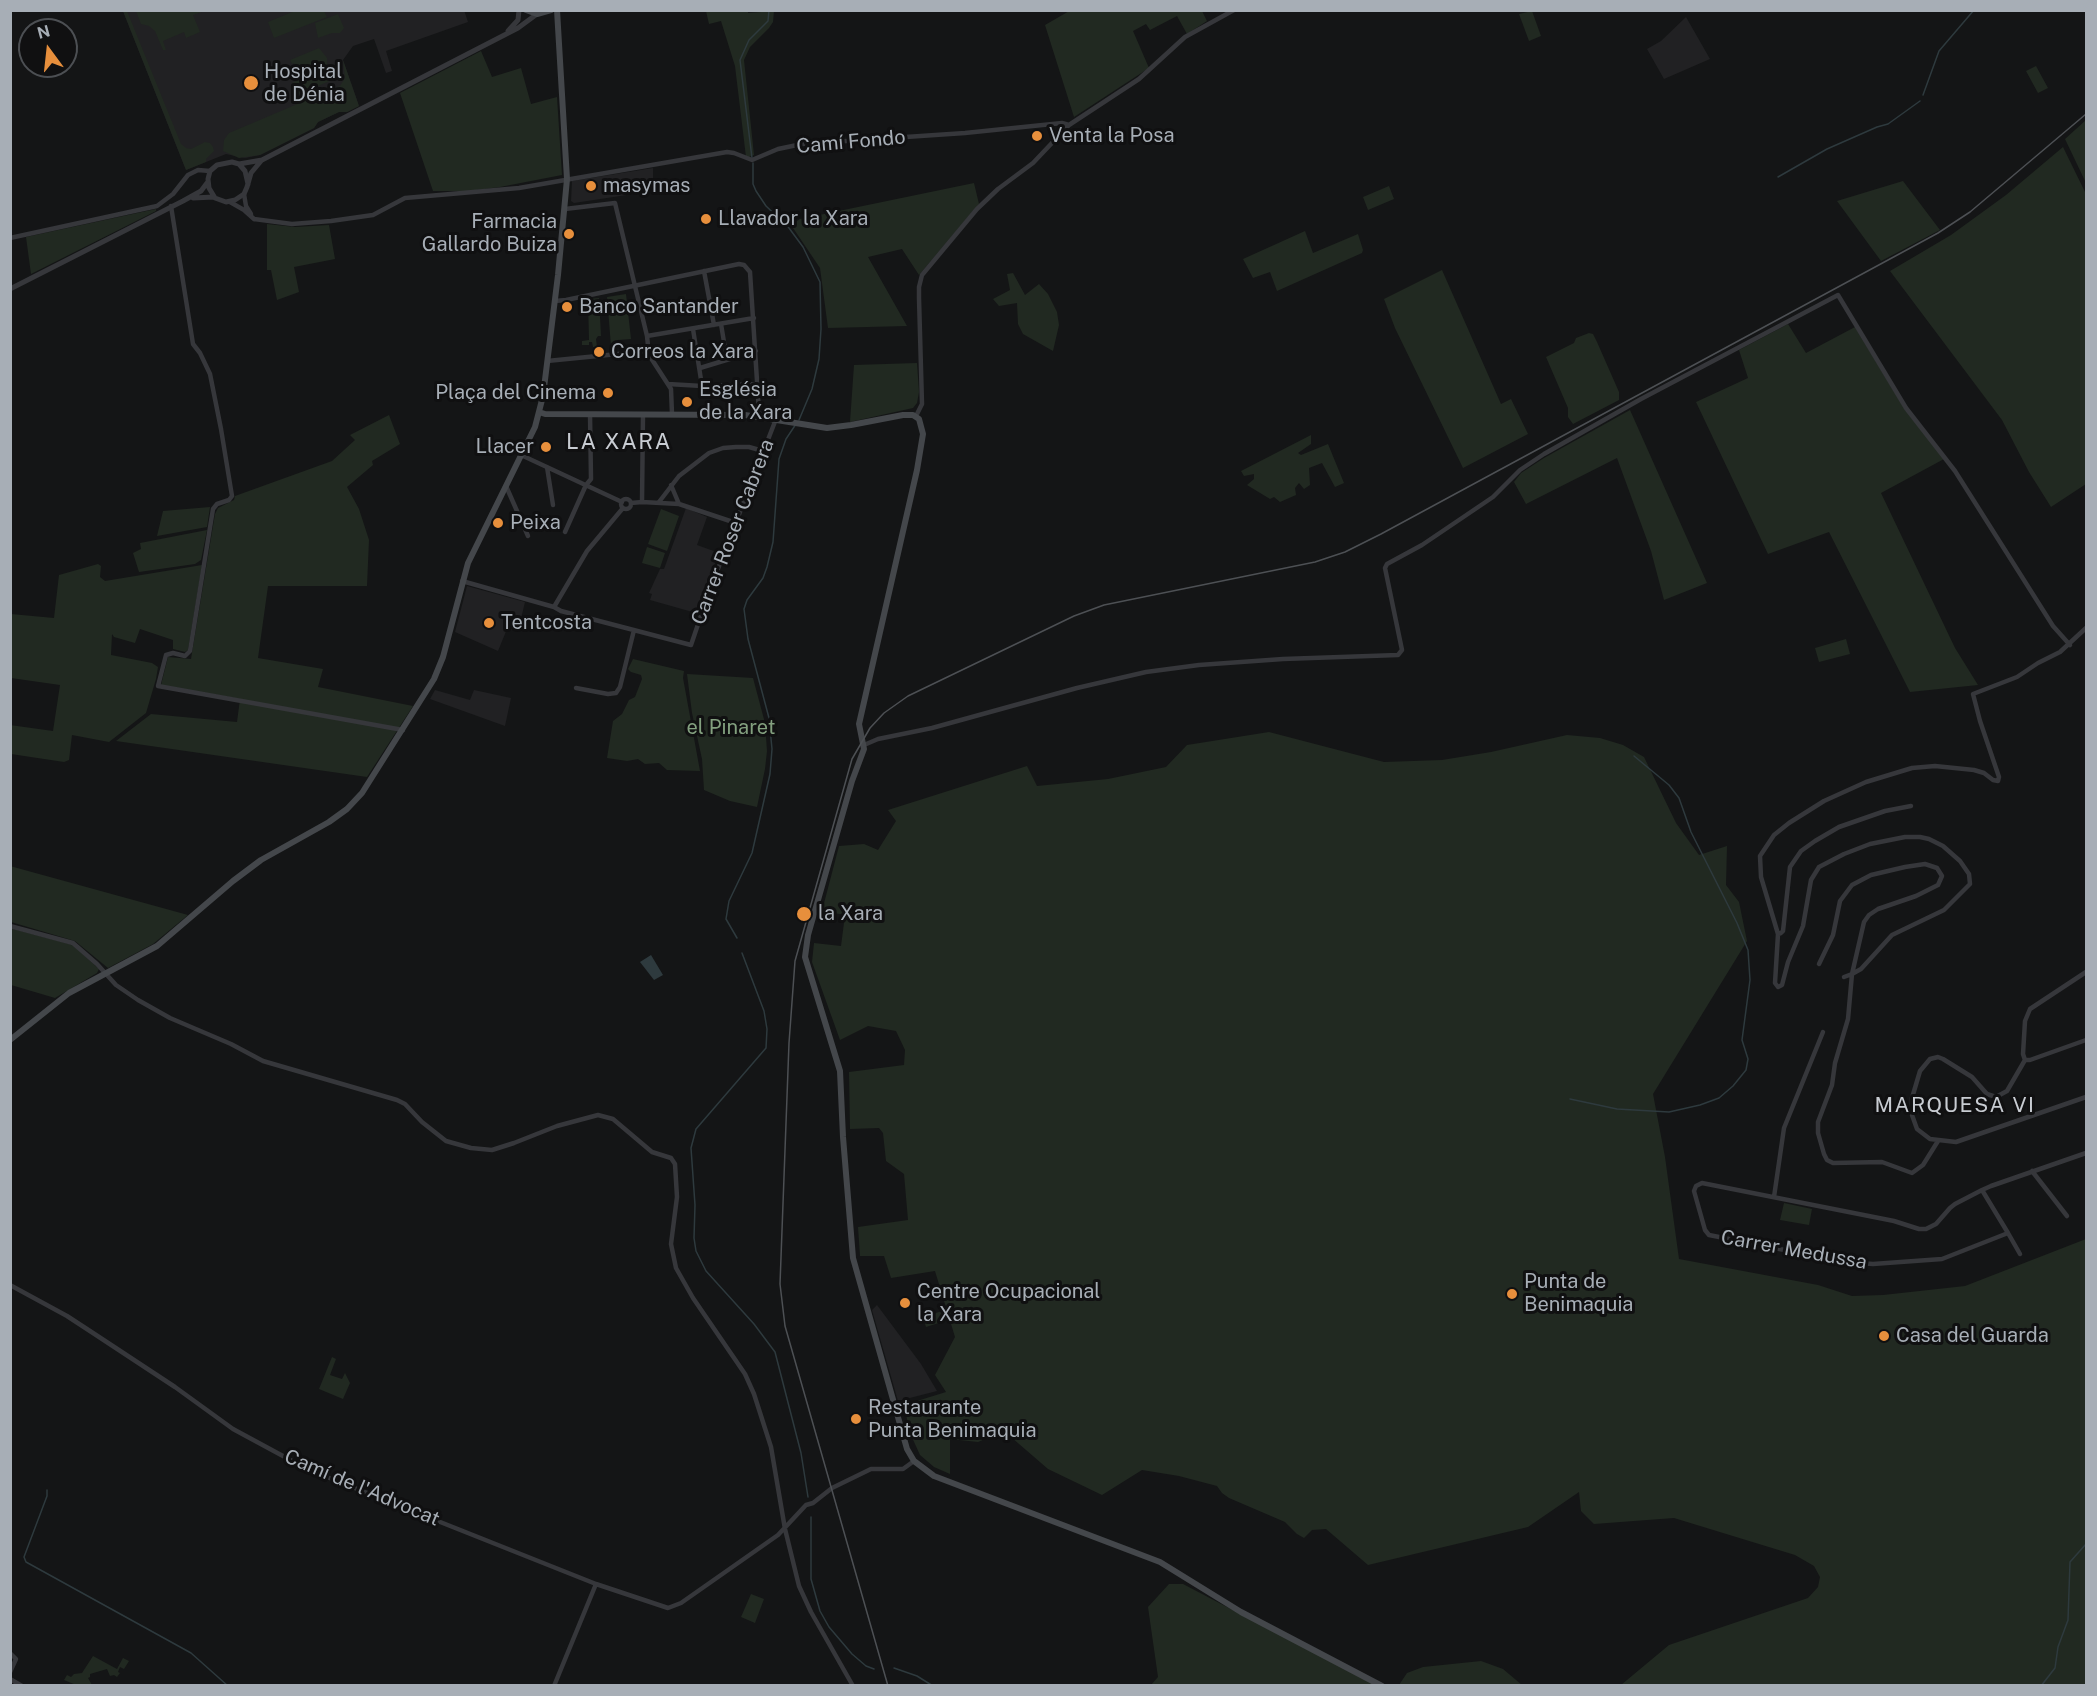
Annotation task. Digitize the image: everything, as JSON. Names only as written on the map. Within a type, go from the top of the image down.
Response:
[{"type":"main road","points":[[526,10],[537,15],[548,12],[558,29]]},
{"type":"main road","points":[[10,1040],[63,997],[157,946],[261,860],[343,812],[362,793],[434,679],[446,644],[462,581],[539,412],[548,361],[566,209],[567,179],[557,10]]},
{"type":"main road","points":[[752,416],[759,410]]},
{"type":"main road","points":[[539,412],[545,414],[752,416],[834,427],[898,415],[916,416],[923,429],[920,453],[859,723],[864,745],[810,928],[806,957],[840,1071],[853,1258],[903,1438],[914,1461],[934,1476],[1160,1562],[1241,1612],[1382,1686]]},
{"type":"street","points":[[502,37],[518,20],[519,10]]},
{"type":"street","points":[[916,416],[922,404],[919,286],[922,275],[976,209],[1033,163],[1069,124],[1139,79],[1185,37],[1234,10]]},
{"type":"street","points":[[183,201],[201,191],[207,183],[210,171],[222,162],[250,164],[262,160],[523,26],[537,15]]},
{"type":"street","name":"Camí Fondo","points":[[254,219],[292,224],[331,221],[373,215],[405,198],[492,191],[726,152],[752,160],[778,149],[802,144],[1069,124]]},
{"type":"street","points":[[230,202],[244,194],[251,173],[262,160]]},
{"type":"street","points":[[239,164],[245,171],[248,184]]},
{"type":"street","points":[[10,238],[157,206],[172,194],[188,174],[198,170],[210,171]]},
{"type":"street","points":[[207,183],[215,198]]},
{"type":"street","points":[[244,194],[246,206],[254,219]]},
{"type":"street","points":[[10,289],[171,206],[200,196],[230,202],[254,219]]},
{"type":"street","points":[[566,209],[615,203],[647,336],[648,351],[651,361],[671,389],[672,414]]},
{"type":"street","points":[[171,206],[193,344],[210,374],[232,496],[229,501],[218,504],[213,509],[190,651],[186,656],[173,653],[166,655],[158,686],[403,730]]},
{"type":"street","points":[[555,300],[566,300],[739,264],[748,267],[754,318],[759,410],[763,417]]},
{"type":"street","points":[[704,271],[714,325]]},
{"type":"street","points":[[864,745],[878,739],[932,728],[1077,688],[1146,672],[1274,659],[1398,656],[1402,650],[1385,568],[1387,564],[1422,545],[1493,497],[1520,470],[1544,454],[1838,295],[1906,408],[1955,471],[2053,626],[2070,645]]},
{"type":"street","points":[[647,336],[754,318]]},
{"type":"street","points":[[721,324],[727,360]]},
{"type":"street","points":[[693,329],[702,386]]},
{"type":"street","points":[[548,361],[648,351]]},
{"type":"street","points":[[700,368],[756,351]]},
{"type":"street","points":[[668,384],[702,386],[758,384]]},
{"type":"street","points":[[565,532],[586,485],[591,479],[590,414]]},
{"type":"street","points":[[642,502],[643,415]]},
{"type":"street","name":"Carrer Roser Cabrera","points":[[634,630],[691,645],[699,618],[776,419]]},
{"type":"street","points":[[659,502],[671,485],[709,453],[736,447],[749,447],[763,452]]},
{"type":"street","points":[[521,455],[586,485],[629,509],[631,503],[679,504],[736,523]]},
{"type":"street","points":[[547,467],[553,505]]},
{"type":"street","points":[[671,485],[679,504]]},
{"type":"street","points":[[506,486],[528,536]]},
{"type":"street","points":[[554,607],[587,551],[622,505]]},
{"type":"street","points":[[462,581],[634,630],[620,687],[616,693],[608,694],[576,688]]},
{"type":"street","points":[[1844,977],[1861,969],[1892,934],[1940,913],[1970,884],[1971,877],[1943,846],[1924,838],[1893,839],[1855,849],[1819,867],[1810,880],[1803,926],[1788,962],[1782,985],[1778,987],[1775,983],[1778,934],[1763,886],[1760,860],[1765,846],[1789,823],[1824,801],[1854,786],[1912,768],[1935,766],[1960,768],[1984,773],[1995,781],[1999,779],[1973,694],[2017,677],[2070,645],[2086,628]]},
{"type":"street","points":[[1778,934],[1783,931],[1790,867],[1801,851],[1839,827],[1890,809],[1911,806]]},
{"type":"street","points":[[1819,964],[1833,935],[1840,901],[1852,885],[1871,875],[1905,867],[1925,864],[1937,867],[1942,877],[1938,885],[1916,896],[1878,909],[1864,922],[1852,974],[1848,1019],[1836,1059],[1832,1085],[1818,1122],[1819,1137],[1826,1158],[1833,1163],[1882,1162],[1912,1173],[1923,1165],[1938,1141]]},
{"type":"street","points":[[10,926],[73,943],[116,985],[151,1008],[263,1061],[397,1100],[405,1104],[422,1122],[446,1141],[471,1149],[492,1150],[557,1126],[598,1115],[613,1119],[652,1152],[670,1158],[675,1164],[677,1197],[671,1244],[676,1268],[693,1298],[745,1374],[754,1394],[771,1447],[784,1529],[802,1594],[853,1686]]},
{"type":"street","points":[[2025,1060],[2023,1054],[2025,1021],[2030,1009],[2086,972]]},
{"type":"street","points":[[1774,1197],[1784,1128],[1823,1032]]},
{"type":"street","points":[[2086,1040],[2025,1060],[2007,1091],[1996,1097],[1988,1094],[1972,1077],[1940,1058],[1930,1059],[1924,1064],[1913,1092],[1912,1120],[1920,1132],[1938,1141],[1959,1142],[2086,1097]]},
{"type":"street","name":"Carrer Medussa","points":[[2008,1233],[1942,1259],[1856,1263],[1708,1235],[1704,1230],[1694,1189],[1696,1185],[1702,1183],[1894,1221],[1923,1229],[1933,1227],[1950,1208],[1982,1190],[2086,1154]]},
{"type":"street","points":[[2032,1171],[2067,1216]]},
{"type":"street","points":[[1982,1190],[2020,1254]]},
{"type":"street","name":"Camí de l'Advocat","points":[[10,1285],[85,1327],[233,1429],[307,1469],[596,1584],[656,1605],[674,1608],[784,1529]]},
{"type":"street","points":[[784,1529],[806,1505],[813,1503],[832,1488],[877,1467],[903,1469],[914,1461]]},
{"type":"street","points":[[554,1686],[596,1584]]},
{"type":"street","points":[[10,1653],[16,1659],[10,1672]]},
{"type":"street","points":[[10,1679],[22,1686]]},
{"type":"shaded area","name":"Hospital de Dénia","points":[[464,10],[468,22],[386,51],[392,71],[386,73],[374,39],[353,46],[343,60],[359,106],[318,122],[314,128],[260,155],[245,158],[226,154],[186,170],[123,11]]},
{"type":"shaded area","points":[[1686,17],[1710,59],[1664,79],[1647,49],[1661,41]]},
{"type":"shaded area","points":[[653,168],[653,191],[574,203],[571,201],[572,181]]},
{"type":"shaded area","points":[[686,508],[707,517],[697,545],[719,553],[696,613],[650,600],[652,594],[649,593],[660,569],[664,569]]},
{"type":"shaded area","name":"Tentcosta","points":[[467,586],[525,602],[518,631],[507,629],[498,651],[455,632]]},
{"type":"shaded area","points":[[435,690],[470,700],[474,690],[511,698],[505,726],[430,699]]},
{"type":"shaded area","points":[[651,955],[663,975],[654,980],[640,962]]},
{"type":"shaded area","points":[[877,1305],[921,1364],[937,1391],[898,1401],[872,1310]]},
{"type":"green space","points":[[297,10],[324,11],[327,17],[274,38],[268,22]]},
{"type":"green space","points":[[1071,10],[1202,11],[1207,21],[1187,34],[1177,16],[1150,30],[1146,24],[1133,31],[1149,68],[1074,117],[1045,25]]},
{"type":"green space","points":[[123,11],[127,11],[181,144],[191,149],[205,142],[210,143],[213,147],[214,151],[206,162],[186,170]]},
{"type":"green space","points":[[136,11],[204,11],[193,15],[200,32],[186,38],[184,32],[163,41],[166,50],[163,50],[155,31],[141,24]]},
{"type":"green space","points":[[706,11],[748,11],[748,13],[774,11],[773,22],[750,47],[744,60],[754,155],[749,157],[746,157],[735,66],[721,21],[709,24]]},
{"type":"green space","points":[[1532,11],[1541,36],[1529,41],[1519,14]]},
{"type":"green space","points":[[338,14],[344,28],[340,33],[318,38],[315,23]]},
{"type":"green space","points":[[319,48],[327,58],[327,68],[307,78],[308,81],[335,68],[336,78],[305,92],[302,87],[300,88],[302,93],[296,95],[292,83],[301,79],[294,63],[292,64],[290,60]]},
{"type":"green space","points":[[481,51],[492,77],[521,68],[531,104],[557,97],[562,175],[469,191],[433,191],[400,93]]},
{"type":"green space","points":[[343,60],[359,106],[318,122],[314,128],[260,155],[239,158],[223,151],[224,140],[229,133],[340,86],[345,78]]},
{"type":"green space","points":[[2036,66],[2048,88],[2038,93],[2026,71]]},
{"type":"green space","points":[[2086,120],[2086,183],[2065,139]]},
{"type":"green space","points":[[2063,147],[2086,194],[2086,484],[2051,507],[2029,472],[2002,420],[1890,271],[1951,235],[2006,195]]},
{"type":"green space","points":[[1903,181],[1940,230],[1881,261],[1837,201]]},
{"type":"green space","points":[[974,183],[979,204],[919,275],[902,249],[868,257],[907,326],[828,328],[820,268],[791,225],[800,219]]},
{"type":"green space","points":[[1389,186],[1394,199],[1368,210],[1363,197]]},
{"type":"green space","points":[[156,209],[156,211],[31,274],[26,237]]},
{"type":"green space","points":[[267,224],[295,227],[329,225],[335,259],[294,267],[299,292],[277,300],[271,270],[267,270]]},
{"type":"green space","points":[[1305,231],[1313,253],[1358,234],[1362,253],[1277,291],[1270,272],[1253,278],[1243,259]]},
{"type":"green space","points":[[1442,270],[1501,404],[1511,399],[1528,434],[1463,468],[1395,328],[1384,299]]},
{"type":"green space","points":[[1013,273],[1025,295],[1039,284],[1048,294],[1057,312],[1059,325],[1053,351],[1023,334],[1018,324],[1017,303],[999,306],[993,299],[1010,290],[1007,274]]},
{"type":"green space","points":[[626,294],[631,339],[618,340],[618,345],[611,346],[607,297]]},
{"type":"green space","points":[[599,298],[601,336],[596,339],[597,347],[593,347],[592,342],[589,342],[589,345],[582,345],[582,341],[589,340],[588,299]]},
{"type":"green space","points":[[1788,324],[1806,353],[1855,327],[1904,408],[1944,459],[1881,493],[1955,648],[1978,685],[1910,692],[1829,532],[1768,554],[1696,402],[1748,378],[1739,350]]},
{"type":"green space","points":[[1589,333],[1593,334],[1597,342],[1619,392],[1619,400],[1573,424],[1568,417],[1568,408],[1546,357],[1574,343],[1576,338]]},
{"type":"green space","points":[[917,363],[919,392],[917,403],[913,408],[850,422],[854,365]]},
{"type":"green space","points":[[1630,410],[1707,583],[1664,600],[1651,551],[1617,458],[1526,504],[1514,482],[1521,473],[1544,458]]},
{"type":"green space","points":[[389,415],[400,444],[372,461],[373,465],[347,487],[359,509],[369,540],[367,586],[268,586],[258,658],[323,669],[318,687],[413,706],[367,777],[116,741],[151,714],[237,722],[240,699],[161,685],[168,657],[191,659],[215,514],[218,508],[234,500],[235,496],[332,461],[355,440],[350,435]]},
{"type":"green space","points":[[1311,435],[1311,444],[1298,453],[1301,455],[1328,444],[1344,483],[1335,487],[1322,463],[1309,468],[1310,485],[1304,489],[1299,483],[1295,488],[1296,495],[1280,502],[1274,497],[1270,499],[1247,485],[1254,479],[1254,474],[1244,476],[1241,471]]},
{"type":"green space","points":[[210,507],[207,527],[157,536],[163,511]]},
{"type":"green space","points":[[661,509],[679,516],[667,551],[648,544]]},
{"type":"green space","points":[[207,530],[201,560],[195,564],[139,572],[133,553],[141,549],[140,543]]},
{"type":"green space","points":[[647,547],[665,553],[660,568],[642,563]]},
{"type":"green space","points":[[98,564],[101,566],[100,577],[105,581],[202,565],[188,650],[185,652],[173,649],[173,640],[140,629],[135,643],[114,637],[112,634],[111,655],[152,663],[158,667],[146,713],[109,742],[72,735],[69,760],[64,762],[11,754],[10,725],[53,731],[60,685],[11,678],[11,614],[54,618],[59,575]]},
{"type":"green space","points":[[1846,639],[1850,654],[1819,662],[1815,648]]},
{"type":"green space","points":[[633,659],[684,671],[683,678],[700,771],[667,770],[659,763],[645,764],[638,759],[627,761],[607,758],[613,721],[622,714],[629,700],[635,697],[642,679],[641,675],[628,669]]},
{"type":"green space","name":"el Pinaret","points":[[687,674],[753,678],[765,723],[767,751],[757,807],[730,801],[704,790],[702,759],[692,713]]},
{"type":"green space","points":[[1269,732],[1384,762],[1442,760],[1567,735],[1600,738],[1623,745],[1644,757],[1676,823],[1699,855],[1727,846],[1726,885],[1739,902],[1747,941],[1653,1094],[1665,1157],[1679,1259],[1818,1285],[1852,1296],[1883,1295],[1965,1286],[2086,1239],[2086,1685],[1621,1685],[1669,1645],[1808,1598],[1818,1587],[1820,1577],[1814,1566],[1795,1555],[1674,1518],[1594,1524],[1581,1511],[1579,1492],[1528,1527],[1368,1565],[1326,1529],[1312,1530],[1304,1538],[1285,1522],[1229,1498],[1217,1486],[1179,1476],[1142,1470],[1102,1495],[1048,1469],[1004,1431],[978,1442],[950,1439],[950,1474],[934,1467],[920,1455],[910,1433],[904,1405],[946,1392],[935,1375],[955,1337],[935,1271],[891,1278],[884,1256],[860,1256],[858,1227],[908,1220],[904,1174],[886,1161],[883,1133],[879,1128],[850,1129],[849,1072],[904,1065],[905,1050],[896,1031],[868,1026],[840,1040],[812,962],[814,943],[841,946],[845,915],[822,911],[839,846],[864,844],[878,850],[896,821],[888,810],[1027,766],[1037,786],[1108,779],[1166,767],[1187,745]]},
{"type":"green space","points":[[10,866],[188,915],[153,944],[108,968],[75,941],[11,922]]},
{"type":"green space","points":[[10,928],[73,945],[99,969],[97,973],[55,998],[11,985]]},
{"type":"green space","points":[[1784,1203],[1812,1209],[1809,1225],[1780,1220]]},
{"type":"green space","points":[[942,1311],[945,1321],[926,1327],[923,1317]]},
{"type":"green space","points":[[332,1357],[336,1359],[330,1375],[342,1379],[345,1373],[350,1383],[343,1399],[319,1389]]},
{"type":"green space","points":[[1169,1584],[1183,1584],[1376,1685],[1151,1685],[1158,1677],[1148,1607]]},
{"type":"green space","points":[[751,1594],[764,1599],[755,1623],[741,1617]]},
{"type":"green space","points":[[93,1656],[117,1669],[123,1658],[129,1661],[124,1669],[120,1667],[117,1677],[110,1676],[107,1669],[90,1674],[88,1678],[92,1685],[76,1685],[64,1680],[67,1675],[71,1677],[82,1673]]},
{"type":"green space","points":[[1481,1661],[1503,1669],[1522,1685],[1399,1685],[1407,1673],[1423,1667]]},
{"type":"waterway","points":[[752,158],[740,60],[749,40],[768,21],[769,10]]},
{"type":"waterway","points":[[1923,95],[1939,51],[1974,10]]},
{"type":"waterway","points":[[1778,177],[1827,149],[1888,124],[1920,101]]},
{"type":"waterway","points":[[753,163],[753,184],[756,191],[766,206],[789,228],[803,247],[820,282],[819,359],[812,389],[799,420]]},
{"type":"waterway","points":[[737,938],[726,919],[729,901],[752,853],[770,774],[772,749],[769,718],[748,639],[744,609],[767,567],[773,542],[779,459],[786,439],[796,424]]},
{"type":"waterway","points":[[1570,1099],[1617,1109],[1669,1112],[1719,1098],[1746,1070],[1748,1059],[1742,1040],[1750,980],[1748,950],[1737,923],[1691,832],[1679,798],[1669,785],[1634,756]]},
{"type":"waterway","points":[[742,953],[764,1011],[767,1029],[766,1048],[696,1129],[691,1148],[695,1205],[694,1238],[696,1251],[706,1271],[754,1324],[775,1352],[801,1453],[808,1497]]},
{"type":"waterway","points":[[47,1490],[47,1496],[24,1557],[26,1562],[191,1653],[228,1686]]},
{"type":"waterway","points":[[811,1517],[811,1579],[820,1611],[829,1627],[852,1654],[866,1666],[874,1669]]},
{"type":"waterway","points":[[2041,1686],[2055,1668],[2058,1647],[2068,1620],[2070,1562],[2086,1544]]},
{"type":"waterway","points":[[894,1668],[917,1676],[933,1686]]},
{"type":"tram line","points":[[888,1686],[785,1326],[780,1284],[789,1043],[795,961],[852,759],[870,728],[884,713],[908,696],[1074,616],[1104,605],[1315,562],[1345,552],[1381,534],[1938,233],[1970,212],[2086,114]]},
{"type":"place","name":"Hospital de Dénia","points":[[251,83]]},
{"type":"place","name":"Venta la Posa","points":[[1037,136]]},
{"type":"place","name":"masymas","points":[[591,186]]},
{"type":"place","name":"Llavador la Xara","points":[[706,219]]},
{"type":"place","name":"Farmacia Gallardo Buiza","points":[[569,234]]},
{"type":"place","name":"Banco Santander","points":[[567,307]]},
{"type":"place","name":"Correos la Xara","points":[[599,352]]},
{"type":"place","name":"Plaça del Cinema","points":[[608,393]]},
{"type":"place","name":"Església de la Xara","points":[[687,402]]},
{"type":"place","name":"Llacer","points":[[546,447]]},
{"type":"place","name":"Peixa","points":[[498,523]]},
{"type":"place","name":"Tentcosta","points":[[489,623]]},
{"type":"place","name":"la Xara","points":[[804,914]]},
{"type":"place","name":"Punta de Benimaquia","points":[[1512,1294]]},
{"type":"place","name":"Centre Ocupacional la Xara","points":[[905,1303]]},
{"type":"place","name":"Casa del Guarda","points":[[1884,1336]]},
{"type":"place","name":"Restaurante Punta Benimaquia","points":[[856,1419]]},
{"type":"district","name":"LA XARA","points":[[619,442]]},
{"type":"district","name":"MARQUESA VI","points":[[1955,1106]]}]
